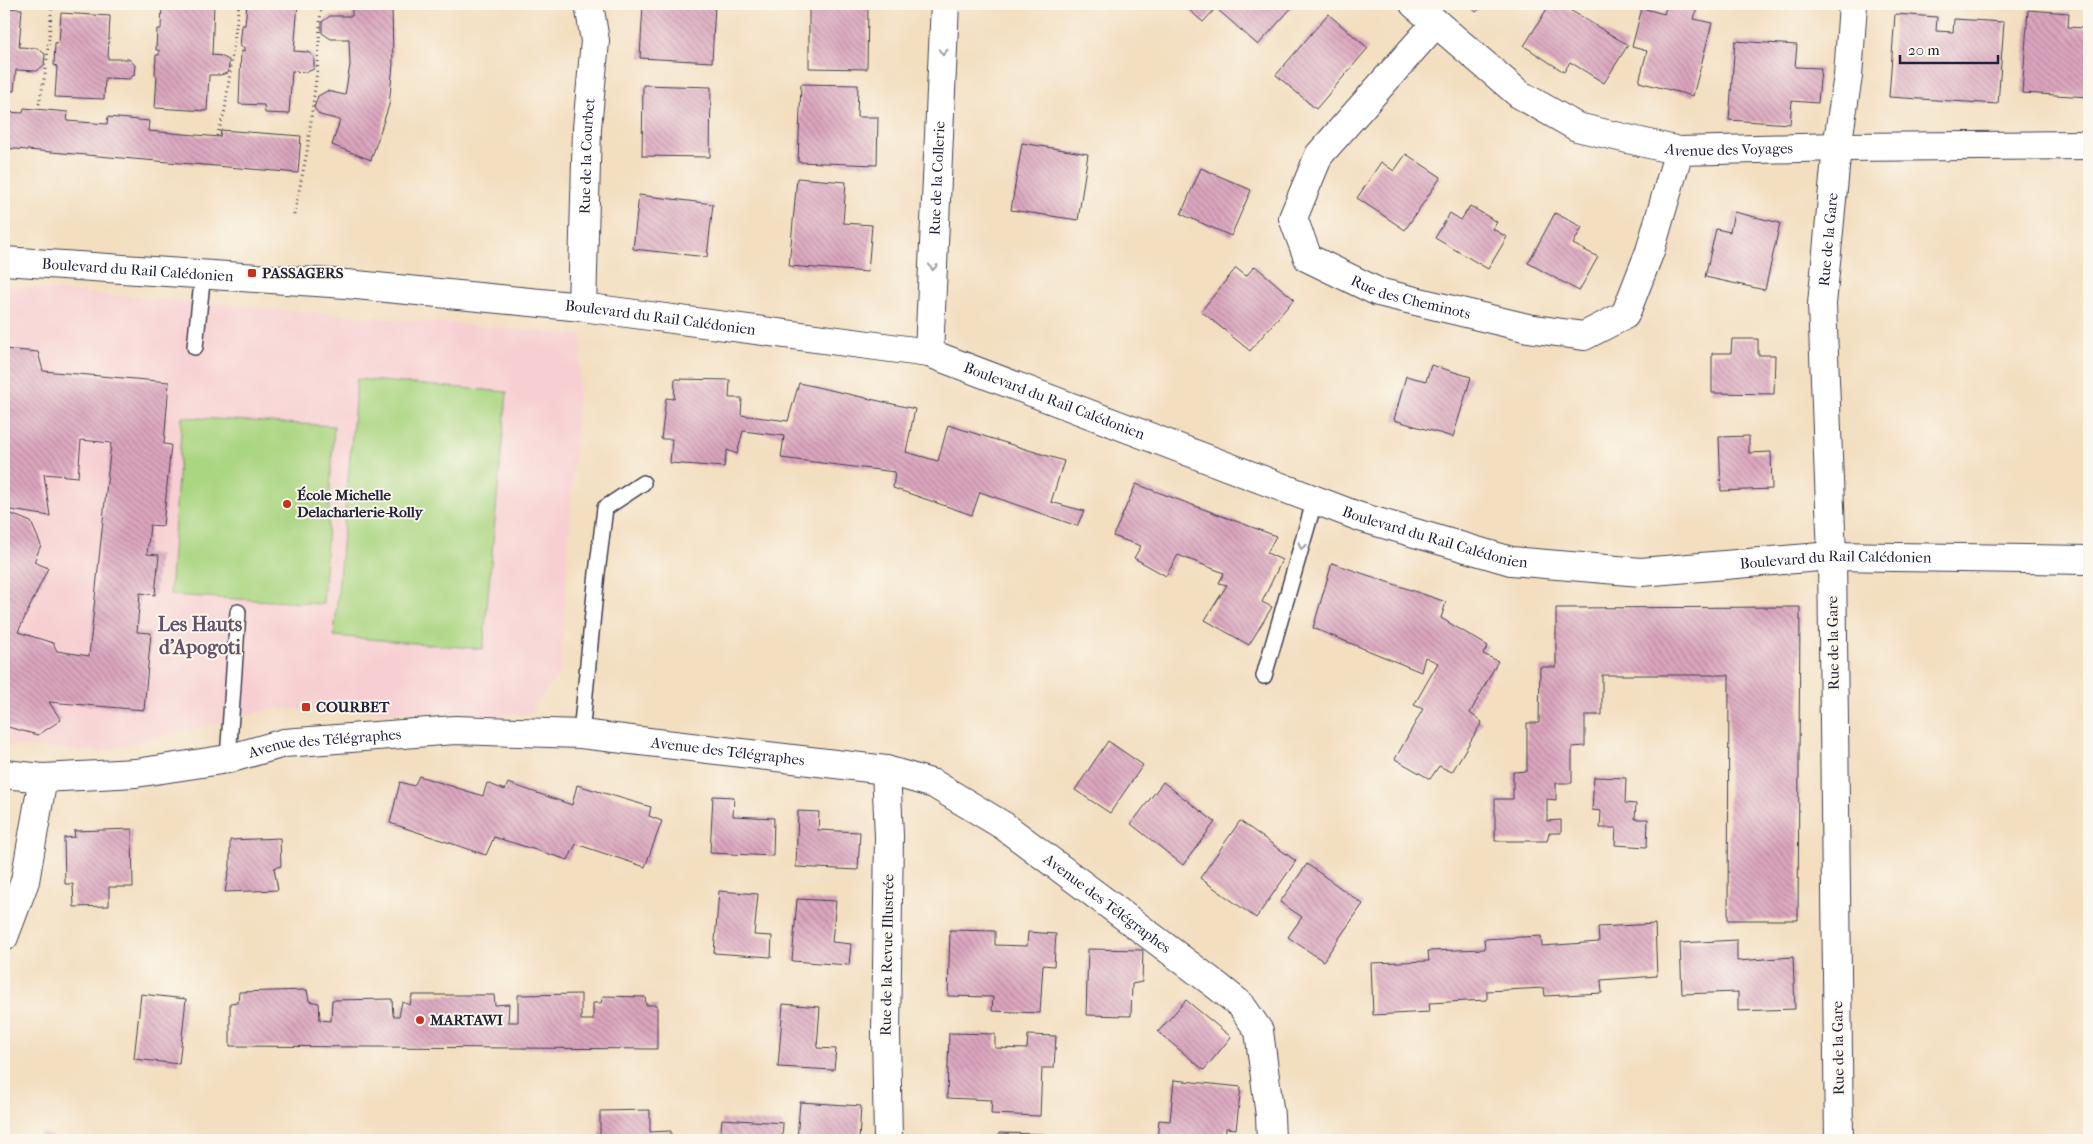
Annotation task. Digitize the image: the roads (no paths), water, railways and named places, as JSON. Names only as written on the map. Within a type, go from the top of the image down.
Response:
[{"type":"street","name":"Rue de la Courbet","points":[[582,307],[587,128],[595,41],[590,4]]},
{"type":"street","name":"Rue de la Collerie","points":[[929,352],[945,4]]},
{"type":"street","name":"Avenue des Voyages","points":[[1414,4],[1519,94],[1577,127],[1679,151],[1837,147],[2089,145]]},
{"type":"street","name":"Rue de la Gare","points":[[1839,1140],[1832,556],[1822,304],[1837,147],[1848,76],[1853,4]]},
{"type":"street","name":"Rue des Cheminots","points":[[1436,23],[1318,155],[1293,218],[1308,258],[1378,292],[1528,328],[1584,336],[1625,315],[1650,251],[1679,151]]},
{"type":"street","name":"Boulevard du Rail Calédonien","points":[[4,261],[346,284],[582,307],[929,352],[1360,517],[1511,561],[1641,572],[1832,556],[2089,560]]},
{"type":"street","name":"Avenue des Télégraphes","points":[[4,774],[43,778],[136,773],[228,759],[284,743],[455,730],[581,734],[886,770],[934,784],[1004,826],[1216,984],[1241,1005],[1259,1031],[1270,1116],[1271,1140]]},
{"type":"street","name":"Rue de la Revue Illustrée","points":[[886,770],[889,836],[886,1033],[888,1140]]},
{"type":"street","points":[[4,937],[25,881],[43,778]]},
{"type":"lane","points":[[196,347],[203,273]]},
{"type":"lane","points":[[581,734],[605,508],[643,483]]},
{"type":"lane","points":[[1264,676],[1315,500]]},
{"type":"lane","points":[[228,759],[238,612]]},
{"type":"place","name":"PASSAGERS","points":[[252,273]]},
{"type":"place","name":"École Michelle Delacharlerie-Rolly","points":[[287,504]]},
{"type":"place","name":"COURBET","points":[[306,707]]},
{"type":"place","name":"MARTAWI","points":[[420,1020]]},
{"type":"district","name":"Les Hauts d'Apogoti","points":[[200,636]]}]
